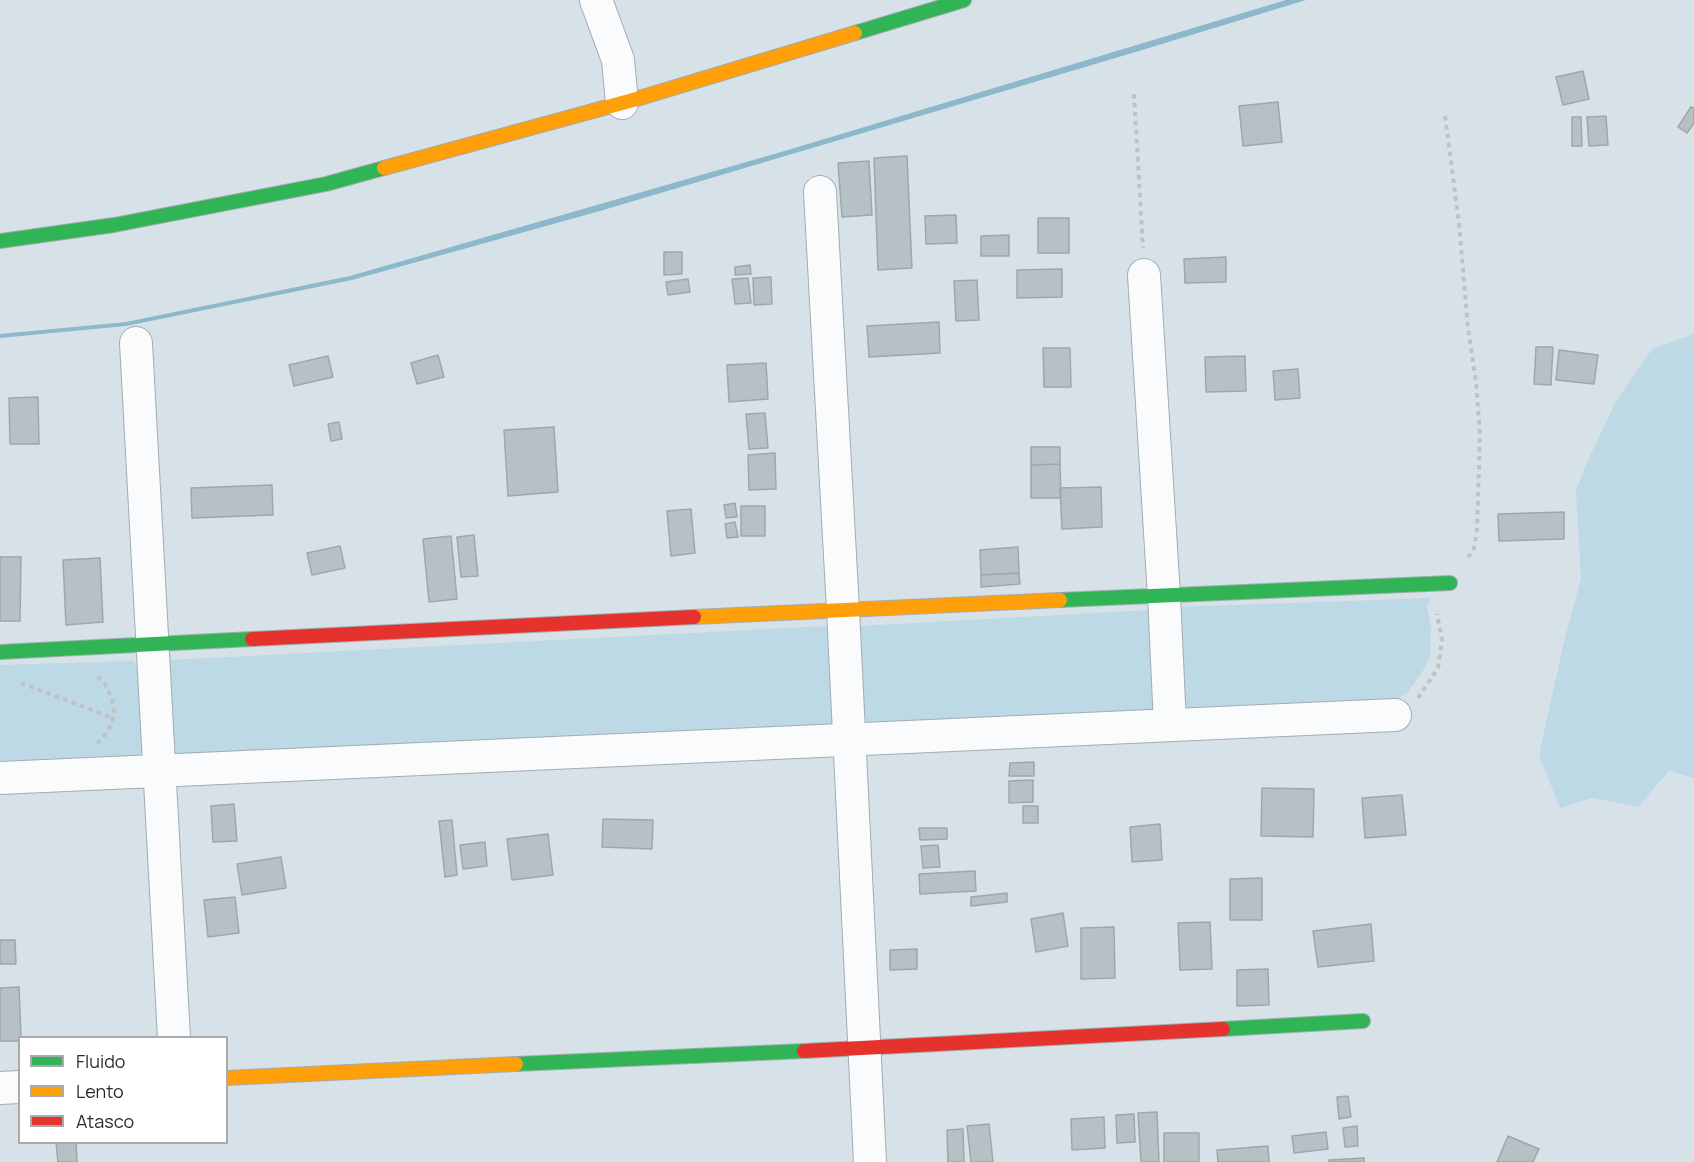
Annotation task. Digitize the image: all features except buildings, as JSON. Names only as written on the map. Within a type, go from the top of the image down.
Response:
[{"type":"street","points":[[596,0],[618,60],[622,103]]},
{"type":"street","points":[[0,241],[114,225],[326,184],[622,103],[964,0]]},
{"type":"street","points":[[820,192],[870,1162]]},
{"type":"street","points":[[1144,275],[1170,724]]},
{"type":"street","points":[[136,343],[174,1036]]},
{"type":"street","points":[[0,652],[843,610],[1450,583]]},
{"type":"street","points":[[0,778],[1395,715]]},
{"type":"street","points":[[228,1078],[864,1048],[1363,1021]]},
{"type":"street","points":[[0,1088],[18,1088]]},
{"type":"path","points":[[1134,94],[1144,275]]},
{"type":"path","points":[[1395,715],[1419,698],[1438,668],[1442,640],[1437,617],[1438,603],[1474,548],[1477,530],[1480,434],[1476,382],[1445,116]]},
{"type":"path","points":[[92,747],[102,739],[110,727],[114,714],[112,699],[105,684],[95,674]]},
{"type":"path","points":[[17,682],[113,718]]},
{"type":"shaded area","points":[[1286,0],[1306,0],[600,211],[352,280],[126,326],[0,338],[0,334],[126,322],[350,276],[788,150]]},
{"type":"shaded area","points":[[1694,334],[1694,778],[1669,771],[1638,807],[1592,798],[1560,808],[1539,755],[1563,646],[1581,578],[1576,490],[1616,401],[1652,349]]},
{"type":"shaded area","points":[[1431,598],[1427,607],[1431,626],[1430,655],[1424,669],[1407,693],[1391,703],[1181,710],[1178,607]]},
{"type":"shaded area","points":[[1151,610],[1156,712],[862,724],[858,626]]},
{"type":"shaded area","points":[[826,626],[829,628],[835,723],[832,726],[173,755],[169,660]]},
{"type":"shaded area","points":[[134,661],[139,670],[143,749],[138,758],[0,766],[0,665]]},
{"type":"traffic: fast","points":[[855,33],[964,0]]},
{"type":"traffic: fast","points":[[0,241],[114,225],[326,184],[384,168]]},
{"type":"traffic: fast","points":[[1060,600],[1450,583]]},
{"type":"traffic: fast","points":[[0,652],[252,639]]},
{"type":"traffic: fast","points":[[1223,1029],[1363,1021]]},
{"type":"traffic: fast","points":[[516,1064],[804,1051]]},
{"type":"traffic: slow","points":[[384,168],[633,100],[855,33]]},
{"type":"traffic: slow","points":[[694,617],[1060,600]]},
{"type":"traffic: slow","points":[[228,1078],[516,1064]]},
{"type":"traffic: jam","points":[[252,639],[694,617]]},
{"type":"traffic: jam","points":[[804,1051],[1223,1029]]}]
